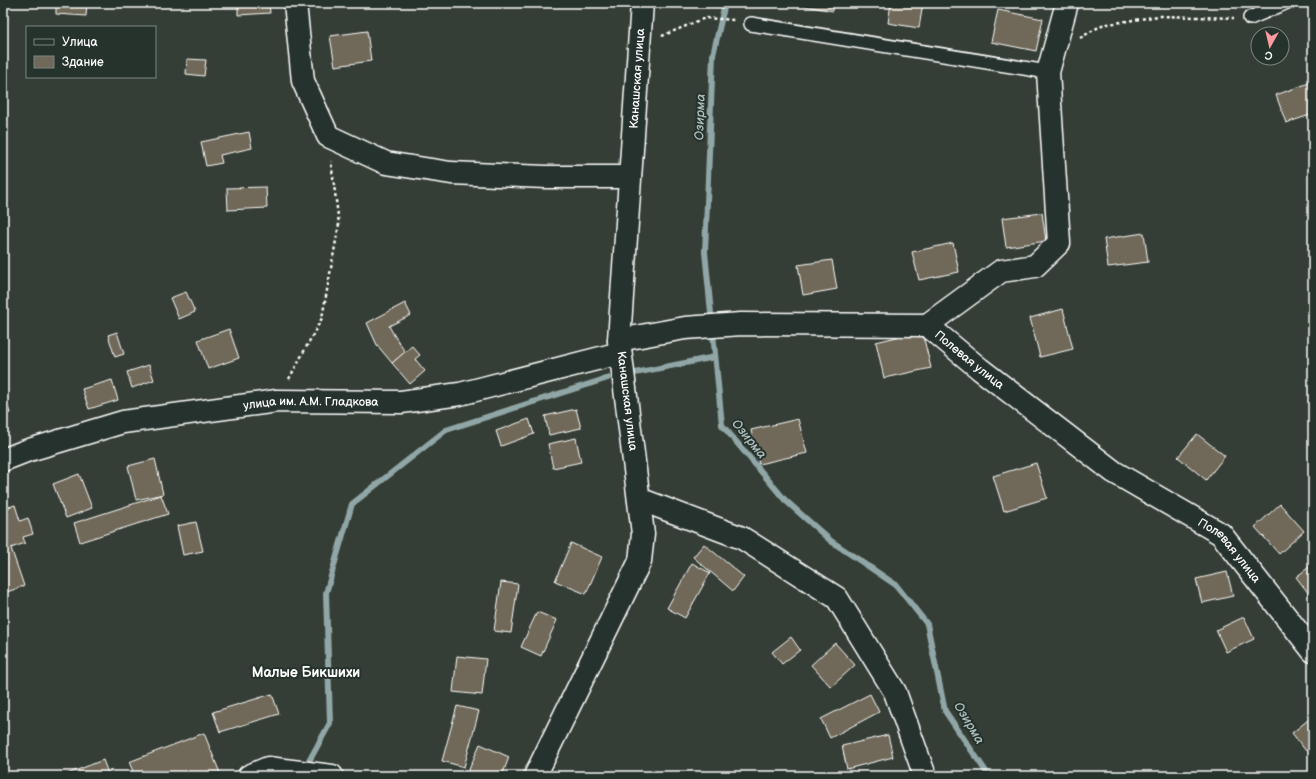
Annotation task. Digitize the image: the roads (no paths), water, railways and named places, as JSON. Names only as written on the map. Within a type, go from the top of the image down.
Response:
[{"type":"street","points":[[296,3],[303,81],[328,136],[386,163],[451,173],[546,177],[629,177]]},
{"type":"street","name":"Канашская улица","points":[[535,776],[640,561],[643,534],[640,499],[620,346],[629,177],[642,3]]},
{"type":"street","name":"Полевая улица","points":[[1067,3],[1051,63],[1059,243],[1035,266],[1001,271],[927,325],[980,369],[1114,472],[1221,534],[1313,651]]},
{"type":"street","name":"улица им. А.М. Гладкова","points":[[3,460],[26,451],[123,422],[277,401],[401,402],[460,394],[685,328],[741,324],[927,325]]},
{"type":"street","points":[[640,499],[742,538],[837,598],[895,692],[925,776]]},
{"type":"street","points":[[248,776],[268,768],[332,776]]},
{"type":"lane","points":[[1250,18],[1285,3]]},
{"type":"lane","points":[[751,24],[1051,63]]},
{"type":"waterway","name":"Озирма","points":[[725,3],[713,55],[705,252],[722,425],[785,500],[831,541],[896,585],[927,624],[945,711],[989,776]]},
{"type":"waterway","points":[[635,373],[715,357]]},
{"type":"waterway","points":[[308,763],[330,723],[326,593],[352,504],[446,430],[608,378]]},
{"type":"district","name":"Малые Бикшихи","points":[[306,672]]}]
